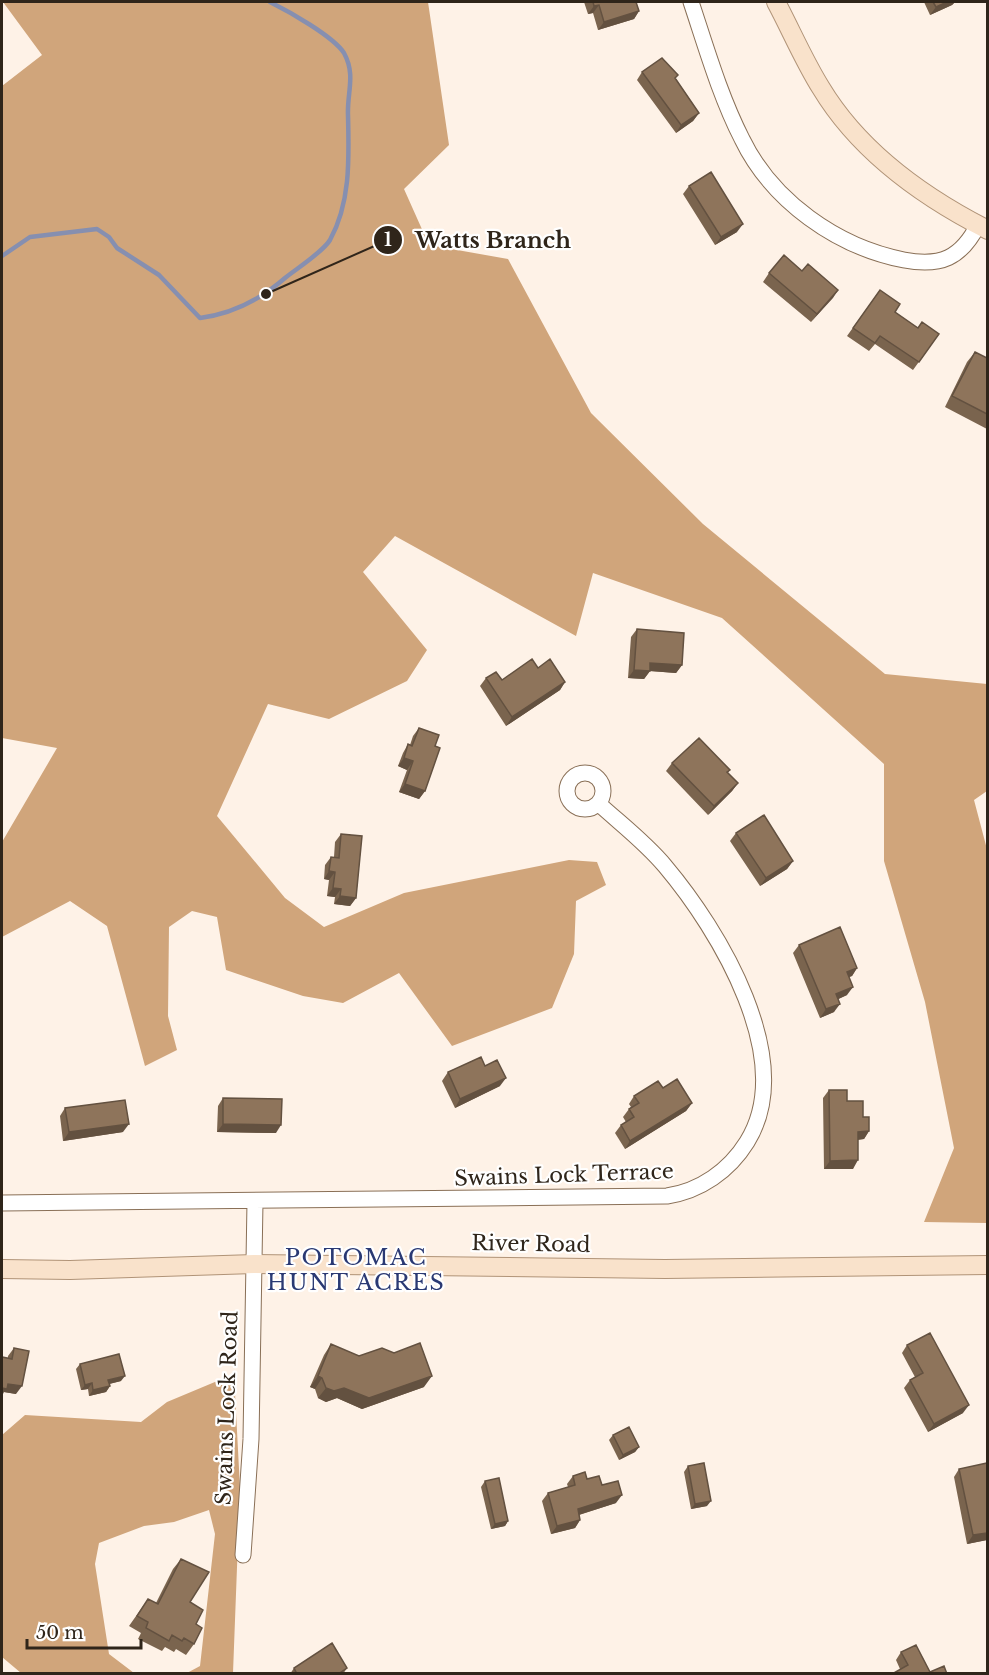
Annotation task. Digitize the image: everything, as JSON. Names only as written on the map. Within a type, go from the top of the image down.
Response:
[{"type":"main road","points":[[776,2],[821,89],[861,140],[907,181],[983,227]]},
{"type":"main road","name":"River Road","points":[[2,1269],[70,1270],[254,1264],[665,1269],[987,1265]]},
{"type":"street","points":[[691,2],[742,139],[768,180],[814,223],[874,255],[923,264],[951,258],[983,227]]},
{"type":"street","name":"Swains Lock Terrace","points":[[2,1203],[667,1196],[684,1193],[699,1186],[738,1157],[754,1131],[761,1109],[764,1081],[762,1053],[749,1011],[730,964],[693,903],[664,864],[599,804]]},
{"type":"street","points":[[254,1264],[255,1202]]},
{"type":"street","name":"Swains Lock Road","points":[[243,1555],[251,1439],[254,1264]]},
{"type":"shaded area","points":[[3,2],[428,2],[449,145],[404,189],[429,245],[508,259],[591,413],[703,524],[885,674],[987,684],[987,791],[974,800],[988,853],[987,1223],[924,1222],[954,1148],[925,1002],[884,861],[884,764],[722,618],[593,573],[576,636],[395,536],[363,572],[427,650],[407,681],[329,719],[268,704],[217,816],[285,898],[324,927],[404,893],[569,860],[597,862],[606,885],[576,901],[574,954],[552,1008],[452,1046],[399,973],[343,1003],[303,996],[226,970],[217,917],[192,911],[169,927],[168,1016],[177,1050],[145,1066],[107,926],[70,901],[2,937],[2,842],[57,748],[2,738],[2,86],[42,55]]},
{"type":"shaded area","points":[[234,1374],[240,1488],[233,1673],[187,1673],[200,1666],[215,1534],[209,1510],[174,1522],[144,1526],[99,1543],[95,1564],[109,1654],[134,1673],[21,1673],[2,1657],[2,1435],[25,1415],[141,1422],[167,1402]]},
{"type":"building","points":[[593,2],[636,2],[639,11],[604,22],[599,5],[594,6]]},
{"type":"building","points":[[933,2],[947,2],[936,7]]},
{"type":"building","points":[[662,58],[678,75],[675,78],[699,113],[681,125],[642,72]]},
{"type":"building","points":[[711,172],[743,224],[721,237],[689,186]]},
{"type":"building","points":[[784,255],[802,271],[808,264],[838,290],[817,314],[769,273]]},
{"type":"building","points":[[880,290],[900,304],[895,312],[918,328],[922,322],[939,334],[919,362],[880,336],[875,343],[853,328]]},
{"type":"building","points":[[975,352],[987,358],[987,414],[952,396]]},
{"type":"building","points":[[637,629],[684,633],[682,665],[650,663],[650,671],[634,670]]},
{"type":"building","points":[[532,659],[538,668],[550,659],[565,682],[512,717],[486,678],[496,672],[502,680]]},
{"type":"building","points":[[419,728],[439,735],[435,746],[440,748],[425,791],[405,784],[413,761],[404,758],[408,744],[412,746]]},
{"type":"building","points":[[699,738],[730,770],[727,772],[738,783],[714,806],[672,763]]},
{"type":"building","points":[[764,815],[793,861],[766,878],[736,833]]},
{"type":"building","points":[[341,834],[362,836],[356,898],[340,896],[341,889],[333,888],[335,872],[329,871],[331,857],[339,858]]},
{"type":"building","points":[[840,927],[857,968],[847,972],[853,987],[836,994],[840,1004],[826,1009],[799,945]]},
{"type":"building","points":[[481,1057],[485,1066],[497,1060],[506,1078],[460,1099],[448,1072]]},
{"type":"building","points":[[677,1079],[692,1103],[630,1141],[621,1125],[634,1117],[629,1109],[639,1103],[634,1096],[658,1081],[663,1088]]},
{"type":"building","points":[[829,1090],[847,1090],[847,1101],[863,1101],[863,1117],[869,1117],[869,1131],[858,1132],[858,1160],[830,1161]]},
{"type":"building","points":[[223,1098],[282,1099],[281,1125],[223,1124]]},
{"type":"building","points":[[125,1100],[129,1124],[69,1132],[65,1108]]},
{"type":"building","points":[[930,1333],[969,1405],[934,1424],[910,1380],[923,1373],[907,1345]]},
{"type":"building","points":[[420,1343],[432,1376],[369,1398],[344,1388],[334,1391],[326,1388],[322,1378],[318,1376],[331,1344],[359,1356],[382,1348],[394,1353]]},
{"type":"building","points":[[14,1348],[29,1351],[22,1386],[8,1384],[7,1389],[2,1388],[2,1357],[12,1359]]},
{"type":"building","points":[[119,1354],[125,1376],[108,1380],[110,1386],[93,1390],[92,1383],[85,1385],[80,1364]]},
{"type":"building","points":[[629,1427],[639,1447],[623,1455],[613,1435]]},
{"type":"building","points":[[704,1463],[711,1501],[695,1504],[688,1466]]},
{"type":"building","points":[[987,1463],[987,1533],[973,1535],[959,1469]]},
{"type":"building","points":[[585,1472],[587,1479],[599,1476],[602,1485],[618,1481],[622,1495],[578,1509],[580,1520],[557,1526],[548,1493],[575,1485],[573,1476]]},
{"type":"building","points":[[499,1478],[508,1521],[495,1524],[485,1481]]},
{"type":"building","points":[[181,1559],[209,1572],[190,1602],[203,1610],[196,1624],[202,1628],[194,1644],[172,1635],[169,1641],[146,1628],[148,1622],[137,1616],[148,1599],[158,1604]]},
{"type":"building","points":[[332,1643],[347,1668],[338,1674],[297,1674],[294,1668]]},
{"type":"building","points":[[916,1645],[930,1672],[944,1666],[947,1674],[892,1674],[908,1665],[901,1652]]},
{"type":"waterway","points":[[2,256],[30,237],[97,229],[109,237],[117,248],[159,275],[200,318],[223,313],[256,299],[322,250],[337,225],[345,195],[350,69],[344,53],[330,39],[270,2]]},
{"type":"place","name":"Watts Branch","points":[[266,294]]},
{"type":"district","name":"POTOMAC HUNT ACRES","points":[[356,1270]]}]
